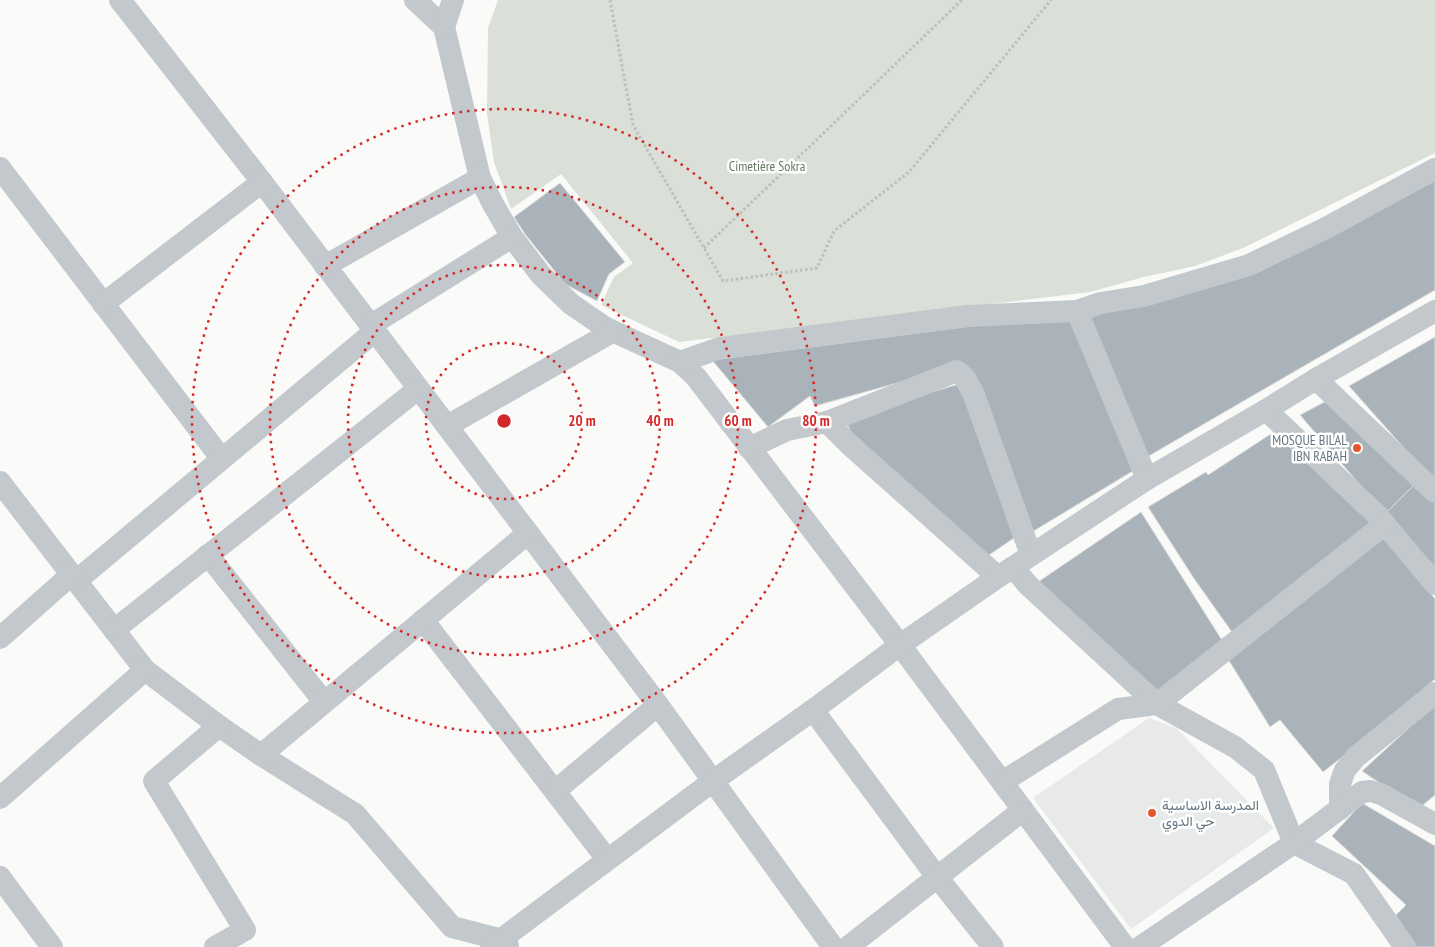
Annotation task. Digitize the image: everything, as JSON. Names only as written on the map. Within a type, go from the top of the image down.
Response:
[{"type":"street","points":[[120,0],[262,182],[528,533],[658,706],[833,947]]},
{"type":"street","points":[[415,0],[444,27]]},
{"type":"street","points":[[453,0],[444,27],[480,178],[512,237],[541,276],[571,304],[612,332],[680,362],[696,377],[900,645],[1125,947]]},
{"type":"street","points":[[0,168],[221,458]]},
{"type":"street","points":[[680,362],[720,348],[968,316],[1077,311],[1100,303],[1144,296],[1249,265],[1326,228],[1435,169]]},
{"type":"street","points":[[326,266],[480,178]]},
{"type":"street","points":[[103,304],[262,182]]},
{"type":"street","points":[[0,638],[221,458],[373,328],[512,237]]},
{"type":"street","points":[[1077,311],[1147,479]]},
{"type":"street","points":[[0,482],[145,670],[261,755],[355,814],[452,927],[500,945],[608,859],[713,781],[900,645],[1014,566],[1147,479],[1435,311]]},
{"type":"street","points":[[447,426],[612,332]]},
{"type":"street","points":[[749,448],[787,430],[827,422],[957,371],[965,378],[974,396],[1014,566]]},
{"type":"street","points":[[1316,379],[1435,492]]},
{"type":"street","points":[[114,630],[418,389]]},
{"type":"street","points":[[1266,410],[1370,508],[1435,584]]},
{"type":"street","points":[[827,422],[850,445],[1014,566],[1028,585],[1157,704],[1235,747],[1264,770],[1294,843],[1354,874],[1405,947]]},
{"type":"street","points":[[1002,782],[1118,709],[1157,704],[1385,524]]},
{"type":"street","points":[[261,755],[528,533]]},
{"type":"street","points":[[208,555],[324,702]]},
{"type":"street","points":[[423,620],[608,859]]},
{"type":"street","points":[[0,798],[145,670]]},
{"type":"street","points":[[1340,809],[1340,784],[1345,770],[1356,757],[1435,693]]},
{"type":"street","points":[[555,791],[658,706]]},
{"type":"street","points":[[813,710],[937,877],[993,947]]},
{"type":"street","points":[[215,947],[245,930],[154,781],[219,726]]},
{"type":"street","points":[[1140,947],[1294,843],[1362,792],[1370,791],[1381,794],[1432,818]]},
{"type":"street","points":[[848,947],[1023,810]]},
{"type":"street","points":[[0,877],[52,947]]},
{"type":"path","points":[[610,0],[633,125],[723,281],[817,268],[834,231],[909,172],[1051,0]]},
{"type":"path","points":[[704,248],[962,0]]},
{"type":"shaded area","name":"المدرسة الاساسية حي الدوي","points":[[1149,718],[1176,728],[1274,828],[1131,929],[1033,798]]},
{"type":"green space","name":"Cimetière Sokra","points":[[498,0],[1435,0],[1435,153],[1243,248],[1195,266],[1144,277],[1090,292],[679,342],[601,305],[614,277],[633,263],[561,174],[511,209],[494,162],[487,114],[488,28]]},
{"type":"building","points":[[1435,174],[1435,290],[1147,457],[1086,316],[1254,267]]},
{"type":"building","points":[[560,183],[625,262],[609,274],[597,301],[565,284],[525,234],[514,217]]},
{"type":"building","points":[[1069,313],[1141,466],[1032,532],[965,364],[815,406],[810,396],[768,427],[712,360]]},
{"type":"building","points":[[1435,337],[1435,483],[1349,386]]},
{"type":"building","points":[[959,384],[1020,534],[986,557],[851,432],[844,418]]},
{"type":"building","name":"MOSQUE BILAL IBN RABAH","points":[[1336,396],[1417,482],[1385,514],[1300,415]]},
{"type":"building","points":[[1286,424],[1376,523],[1234,635],[1193,577],[1148,507],[1206,472],[1208,475]]},
{"type":"building","points":[[1417,482],[1435,500],[1435,567],[1385,514]]},
{"type":"building","points":[[1141,512],[1225,645],[1167,694],[1144,684],[1038,582]]},
{"type":"building","points":[[1383,535],[1435,599],[1435,679],[1383,725],[1323,772],[1280,720],[1270,727],[1228,659]]},
{"type":"building","points":[[1435,704],[1435,795],[1418,809],[1362,771]]},
{"type":"building","points":[[1362,803],[1435,846],[1435,947],[1415,947],[1396,915],[1406,905],[1332,836]]},
{"type":"place","name":"MOSQUE BILAL IBN RABAH","points":[[1357,448]]},
{"type":"place","name":"المدرسة الاساسية حي الدوي","points":[[1152,813]]}]
